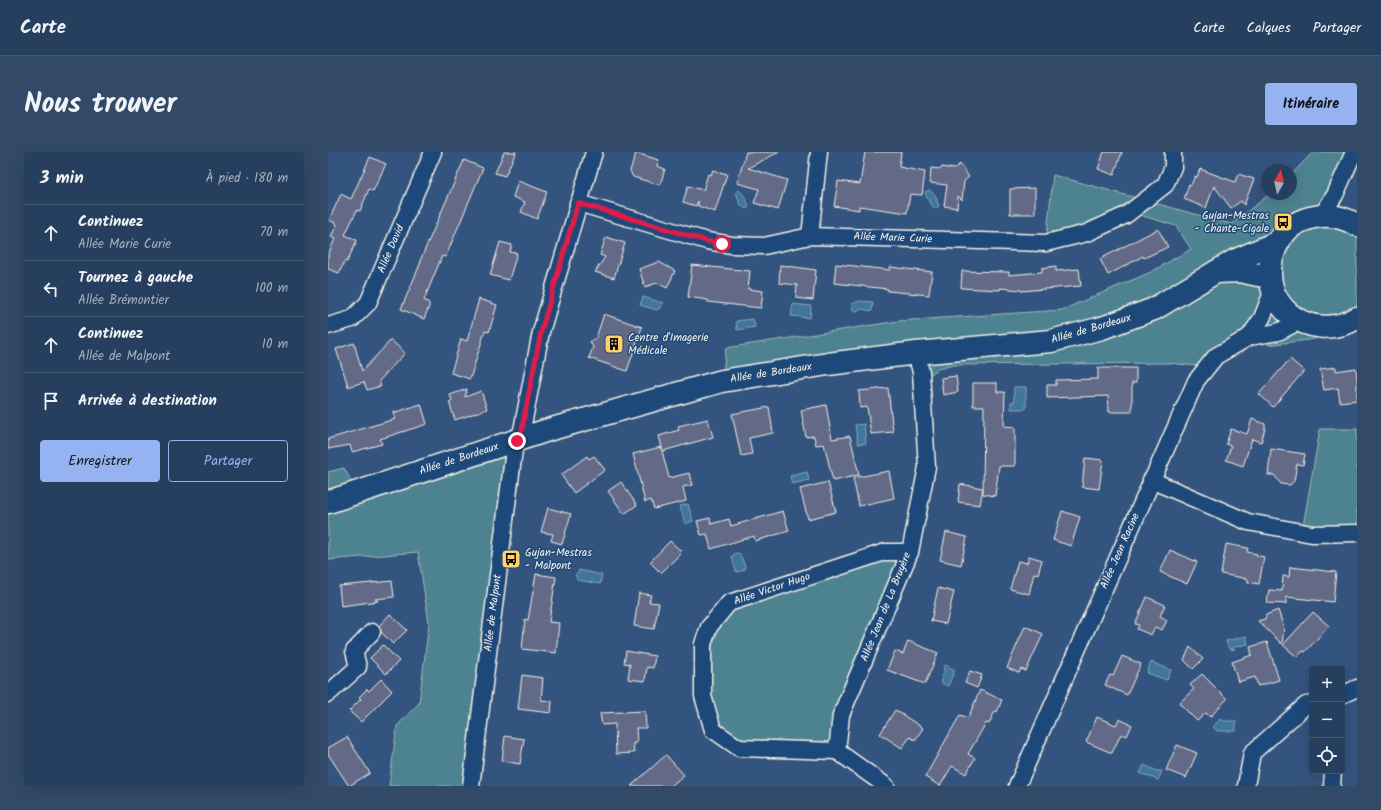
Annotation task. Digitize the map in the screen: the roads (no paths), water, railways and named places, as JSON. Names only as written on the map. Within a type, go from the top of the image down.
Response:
[{"type":"main road","points":[[1354,323],[1332,327],[1315,326],[1300,321],[1289,314],[1281,305],[1271,283],[1271,259],[1278,242],[1284,233],[1304,219],[1322,215],[1336,216],[1350,220],[1357,225]]},
{"type":"main road","name":"Allée de Bordeaux","points":[[328,502],[548,430],[722,381],[828,364],[916,353],[1051,341],[1102,328],[1154,309],[1215,272],[1254,251],[1278,242]]},
{"type":"main road","name":"Allée de Bordeaux","points":[[1215,272],[1240,271],[1258,275],[1271,283]]},
{"type":"street","name":"Allée David","points":[[328,326],[352,319],[368,303],[433,152]]},
{"type":"street","name":"Allée de Malpont","points":[[471,786],[514,450],[522,430],[541,332],[594,152]]},
{"type":"street","points":[[810,236],[819,152]]},
{"type":"street","name":"Allée Marie Curie","points":[[578,203],[707,241],[732,245],[764,246],[810,236],[1046,243],[1087,233],[1126,215],[1164,185],[1173,167],[1173,152]]},
{"type":"street","points":[[1322,215],[1336,195],[1354,152]]},
{"type":"street","name":"Allée Jean Racine","points":[[1249,337],[1262,318],[1271,283]]},
{"type":"street","name":"Allée Jean Racine","points":[[1017,786],[1196,381],[1216,356],[1249,337],[1278,332],[1300,321]]},
{"type":"street","name":"Allée Jean de La Bruyère","points":[[837,751],[841,715],[910,552],[927,467],[921,372],[916,353]]},
{"type":"street","points":[[1151,480],[1248,522],[1312,534],[1357,533]]},
{"type":"street","name":"Allée Victor Hugo","points":[[837,751],[739,748],[713,730],[703,696],[702,644],[709,627],[729,603],[885,552],[910,552]]},
{"type":"street","points":[[328,694],[358,668],[354,651],[372,632]]},
{"type":"street","points":[[1345,694],[1357,688]]},
{"type":"street","points":[[1246,786],[1252,753],[1306,705],[1309,704]]},
{"type":"street","points":[[837,751],[886,786]]},
{"type":"street","points":[[1332,786],[1333,774]]},
{"type":"water","points":[[739,190],[744,196],[749,207],[746,209],[740,204],[736,192]]},
{"type":"water","points":[[929,190],[935,195],[939,206],[935,209],[928,200],[925,192]]},
{"type":"water","points":[[643,297],[663,303],[661,308],[658,308],[657,310],[640,305]]},
{"type":"water","points":[[860,301],[873,302],[872,311],[861,309],[854,312],[851,304]]},
{"type":"water","points":[[793,304],[811,306],[810,318],[791,316]]},
{"type":"water","points":[[753,319],[755,327],[737,330],[736,321]]},
{"type":"water","points":[[1014,387],[1026,387],[1026,409],[1011,409],[1011,402],[1014,402]]},
{"type":"water","points":[[864,424],[866,443],[858,444],[855,425]]},
{"type":"water","points":[[807,472],[809,480],[792,484],[790,476]]},
{"type":"water","points":[[688,504],[693,521],[685,524],[680,506]]},
{"type":"water","points":[[737,553],[740,554],[745,566],[744,570],[738,572],[736,571],[732,557]]},
{"type":"water","points":[[579,570],[602,575],[600,584],[577,580],[575,575]]},
{"type":"water","points":[[1246,636],[1248,644],[1234,647],[1234,650],[1229,649],[1226,641]]},
{"type":"water","points":[[1151,662],[1171,670],[1167,680],[1147,673]]},
{"type":"water","points":[[945,665],[955,670],[948,686],[940,682],[945,670],[943,669]]},
{"type":"water","points":[[1220,719],[1224,721],[1236,721],[1236,731],[1217,731],[1213,727]]},
{"type":"water","points":[[1144,765],[1157,771],[1162,771],[1158,780],[1140,773]]},
{"type":"place","name":"Gujan-Mestras - Chante-Cigale","points":[[1283,222]]},
{"type":"place","name":"Centre d'Imagerie Médicale","points":[[614,344]]},
{"type":"place","name":"Gujan-Mestras - Malpont","points":[[511,559]]}]
